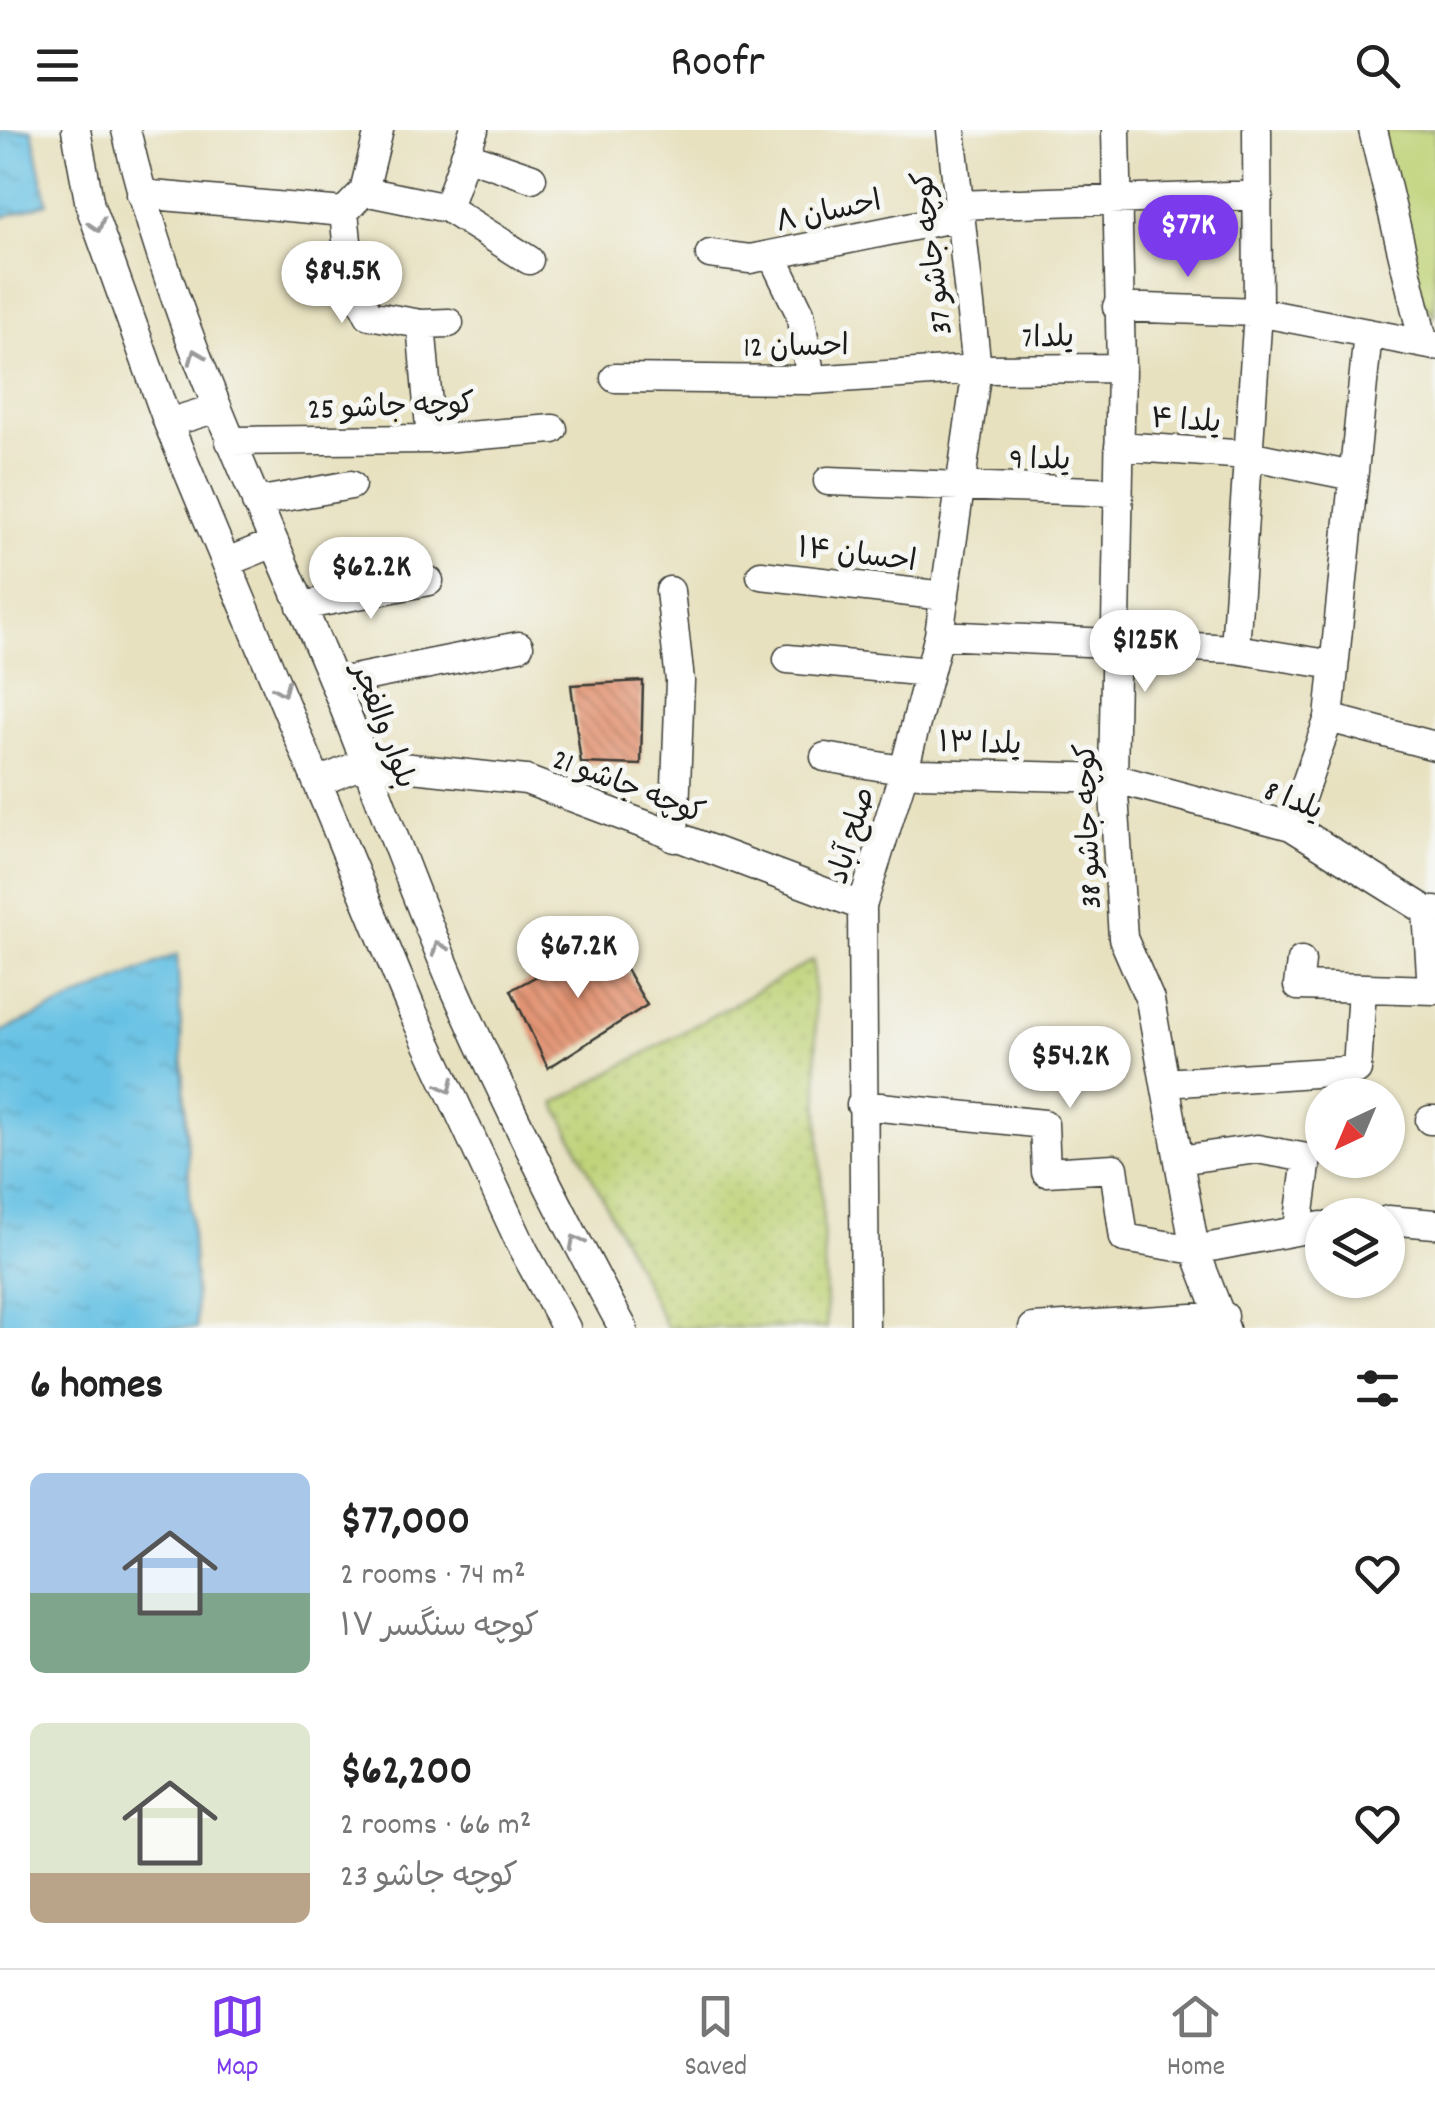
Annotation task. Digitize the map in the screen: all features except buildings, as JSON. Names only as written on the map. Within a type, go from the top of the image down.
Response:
[{"type":"street","points":[[76,130],[90,206],[168,424],[411,1008],[566,1328]]},
{"type":"street","name":"بلوار والفجر","points":[[126,130],[141,194],[180,315],[455,988],[569,1230],[622,1328]]},
{"type":"street","points":[[379,130],[364,191],[344,212],[351,280],[369,314],[435,323],[431,439]]},
{"type":"street","name":"کوچه جاشو 37","points":[[951,130],[977,369]]},
{"type":"street","name":"کوچه جاشو 38","points":[[1116,130],[1114,200],[1121,368],[1114,778],[1123,938],[1150,1000],[1195,1250],[1224,1322]]},
{"type":"street","points":[[1235,649],[1258,312],[1257,130]]},
{"type":"street","points":[[1118,307],[1258,312],[1430,345],[1372,130]]},
{"type":"street","points":[[448,208],[470,143],[532,178]]},
{"type":"street","points":[[364,191],[448,208],[529,260]]},
{"type":"street","points":[[141,194],[344,212]]},
{"type":"street","name":"احسان ۸","points":[[710,254],[750,259],[957,211],[1259,195]]},
{"type":"street","points":[[772,255],[800,313],[811,380]]},
{"type":"street","points":[[1291,826],[1329,718],[1368,333]]},
{"type":"street","name":"یلدا7","points":[[977,369],[1121,368]]},
{"type":"street","name":"احسان 12","points":[[615,378],[811,380],[977,369]]},
{"type":"street","name":"صلح آباد","points":[[865,1328],[860,1105],[862,906],[904,770],[939,635],[977,369]]},
{"type":"street","points":[[168,424],[217,408]]},
{"type":"street","name":"کوچه جاشو 25","points":[[230,441],[431,439],[553,429]]},
{"type":"street","name":"یلدا ۴","points":[[1120,446],[1248,456],[1353,476]]},
{"type":"street","name":"یلدا 9","points":[[828,481],[1118,492]]},
{"type":"street","points":[[256,502],[351,485]]},
{"type":"street","points":[[228,562],[274,543]]},
{"type":"street","name":"احسان ۱۴","points":[[761,575],[944,596]]},
{"type":"street","points":[[301,606],[430,581]]},
{"type":"street","points":[[670,591],[680,681],[674,838]]},
{"type":"street","points":[[939,635],[1235,649],[1334,665]]},
{"type":"street","points":[[334,684],[519,646]]},
{"type":"street","points":[[788,659],[930,672]]},
{"type":"street","points":[[1329,718],[1435,746]]},
{"type":"street","name":"یلدا ۱۳","points":[[825,758],[904,770],[1114,778]]},
{"type":"street","points":[[319,782],[364,763]]},
{"type":"street","name":"کوچه جاشو 21","points":[[364,763],[526,780],[862,906]]},
{"type":"street","name":"یلدا 8","points":[[1114,778],[1291,826],[1431,911]]},
{"type":"street","points":[[1301,961],[1298,986],[1433,990],[1431,911]]},
{"type":"street","points":[[1165,1083],[1357,1070],[1362,988]]},
{"type":"street","points":[[860,1105],[1044,1124],[1046,1172],[1114,1168],[1124,1238],[1195,1250],[1305,1228]]},
{"type":"street","points":[[1179,1160],[1257,1148],[1307,1158],[1309,1198]]},
{"type":"street","points":[[1405,1221],[1435,1224]]},
{"type":"street","points":[[1033,1328],[1224,1322]]},
{"type":"green space","points":[[1381,130],[1435,130],[1435,316],[1417,296]]},
{"type":"green space","points":[[813,960],[827,1328],[667,1328],[555,1103]]},
{"type":"water","points":[[0,130],[32,130],[47,203],[0,218]]},
{"type":"water","points":[[177,954],[197,1328],[0,1328],[0,1032]]}]
